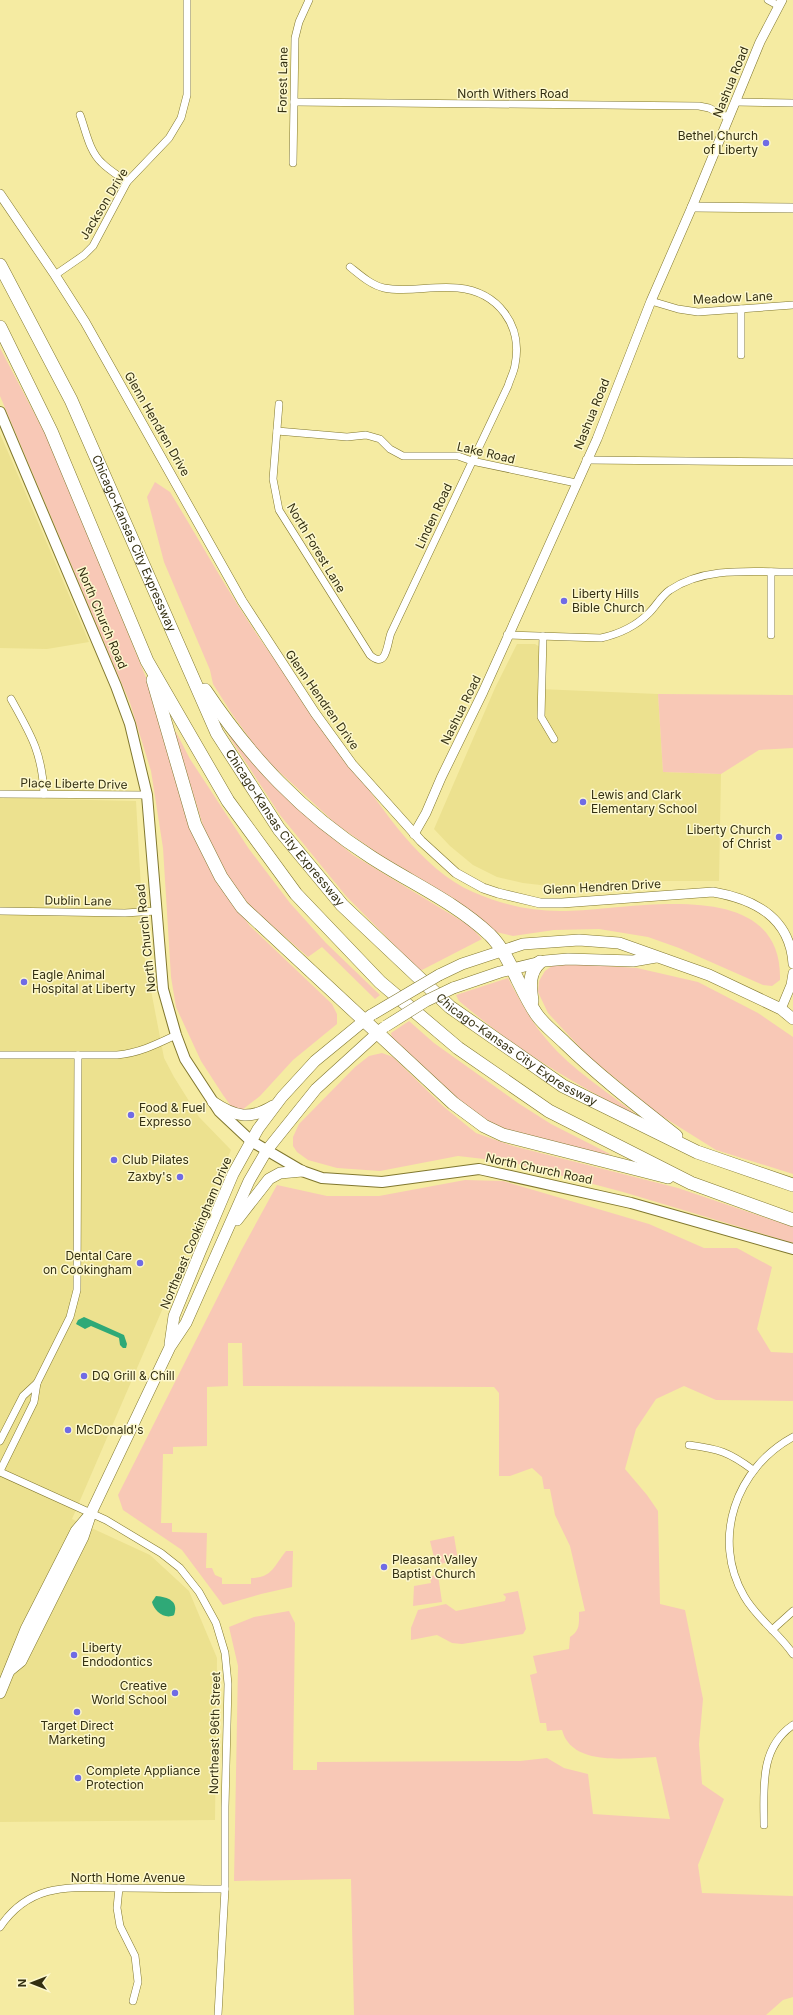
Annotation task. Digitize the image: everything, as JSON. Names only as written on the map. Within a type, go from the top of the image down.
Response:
[{"type":"highway","name":"Chicago-Kansas City Expressway","points":[[0,265],[71,400],[217,733],[279,829],[342,905],[450,1007],[563,1086],[697,1152],[793,1185]]},
{"type":"highway","points":[[0,327],[51,431],[147,660],[194,825],[221,878],[242,907],[382,1029],[453,1103],[484,1126],[502,1135],[691,1183],[793,1220]]},
{"type":"highway","points":[[147,660],[228,801],[296,894],[380,982],[458,1048],[549,1111],[691,1183]]},
{"type":"highway","points":[[185,660],[226,721],[276,782],[337,835],[372,858],[456,907],[492,936],[538,1016],[592,1069],[697,1152]]},
{"type":"highway","points":[[533,1007],[531,980],[532,972],[540,962]]},
{"type":"main road","name":"North Church Road","points":[[0,412],[116,686],[130,724],[147,795],[163,989],[176,1035],[185,1059],[219,1111],[251,1141],[302,1171],[322,1178],[382,1182],[479,1169],[631,1203],[793,1249]]},
{"type":"main road","name":"Northeast Cookingham Drive","points":[[170,1347],[174,1316],[233,1174],[258,1129],[278,1102],[315,1062],[368,1018],[439,975],[462,964],[501,950],[537,942],[579,940],[619,943],[709,975],[780,1009],[793,1019]]},
{"type":"main road","name":"Northeast Cookingham Drive","points":[[0,1693],[26,1629],[76,1531],[91,1513],[170,1347],[186,1323],[226,1235],[248,1181],[267,1150],[316,1089],[382,1029],[426,1001],[471,981],[540,962],[568,959],[633,961],[659,956]]},
{"type":"main road","points":[[213,1102],[234,1114],[243,1116],[263,1112],[278,1102]]},
{"type":"main road","points":[[226,1235],[269,1179],[280,1173],[302,1171]]},
{"type":"street","name":"Jackson Drive","points":[[55,274],[84,255],[93,246],[127,182],[169,138],[181,118],[187,95],[187,0]]},
{"type":"street","name":"Forest Lane","points":[[293,163],[296,33],[309,0]]},
{"type":"street","points":[[768,0],[781,3]]},
{"type":"street","name":"Nashua Road","points":[[414,834],[426,813],[441,778],[483,692],[507,635],[586,460],[597,439],[651,301],[760,42],[781,3]]},
{"type":"street","name":"North Withers Road","points":[[294,102],[699,106],[709,108],[729,118]]},
{"type":"street","points":[[735,102],[793,103]]},
{"type":"street","points":[[80,115],[90,145],[97,157],[107,168],[127,182]]},
{"type":"street","name":"Glenn Hendren Drive","points":[[0,194],[55,274],[85,322],[242,601],[272,649],[352,764],[414,834],[443,862],[469,881],[484,888],[520,899],[540,903],[562,903],[713,892],[735,896],[762,908],[774,919],[784,932],[790,945],[793,964]]},
{"type":"street","points":[[692,206],[793,208]]},
{"type":"street","name":"Linden Road","points":[[350,268],[371,282],[383,287],[396,289],[456,287],[471,289],[484,294],[496,303],[506,314],[514,334],[516,349],[515,366],[508,386],[391,633],[384,657]]},
{"type":"street","name":"Meadow Lane","points":[[651,301],[678,309],[698,312],[793,306]]},
{"type":"street","points":[[741,309],[741,355]]},
{"type":"street","name":"North Forest Lane","points":[[279,404],[273,479],[279,510],[370,655],[374,659],[379,660],[384,657]]},
{"type":"street","name":"Lake Road","points":[[277,431],[347,437],[371,435],[380,439],[390,449],[403,456],[458,456],[472,461],[576,483]]},
{"type":"street","points":[[586,460],[793,462]]},
{"type":"street","points":[[771,572],[771,635]]},
{"type":"street","points":[[507,635],[601,638],[610,636],[635,625],[649,613],[669,590],[690,580],[718,573],[793,572]]},
{"type":"street","points":[[543,636],[540,717],[554,739]]},
{"type":"street","points":[[11,699],[35,741],[43,772],[44,794]]},
{"type":"street","name":"Place Liberte Drive","points":[[0,794],[147,795]]},
{"type":"street","name":"Dublin Lane","points":[[0,911],[125,913],[156,911]]},
{"type":"street","points":[[780,1009],[791,985],[793,973]]},
{"type":"street","points":[[0,1055],[100,1056],[131,1054],[176,1035]]},
{"type":"street","points":[[0,1472],[34,1402],[37,1383],[70,1317],[77,1290],[78,1055]]},
{"type":"street","points":[[0,1441],[22,1396],[37,1383]]},
{"type":"street","points":[[793,1437],[772,1451],[753,1470],[739,1493],[731,1518],[730,1537],[731,1558],[736,1578],[744,1595],[750,1606],[793,1654]]},
{"type":"street","points":[[689,1445],[727,1452],[753,1470]]},
{"type":"street","name":"Northeast 96th Street","points":[[0,1472],[91,1513],[138,1539],[180,1568],[199,1592],[216,1623],[225,1653],[228,1684],[225,1889],[218,2015]]},
{"type":"street","points":[[772,1630],[793,1611]]},
{"type":"street","points":[[764,1825],[765,1775],[769,1755],[780,1736],[793,1725]]},
{"type":"street","name":"North Home Avenue","points":[[0,1927],[14,1909],[32,1897],[56,1889],[85,1887],[225,1889]]},
{"type":"street","points":[[119,1888],[117,1908],[120,1926],[135,1956],[138,1982],[133,2001]]},
{"type":"shaded area","points":[[0,348],[52,447],[147,680],[219,884],[250,926],[332,1004],[337,1014],[337,1024],[293,1060],[260,1096],[242,1110],[231,1106],[201,1061],[176,1007],[171,977],[163,848],[151,771],[130,703],[0,396]]},
{"type":"shaded area","points":[[0,434],[89,642],[47,649],[0,648]]},
{"type":"shaded area","points":[[155,482],[170,492],[237,603],[291,683],[385,812],[417,850],[434,867],[453,881],[473,892],[496,901],[530,909],[566,911],[664,904],[699,905],[731,911],[757,924],[774,946],[780,980],[772,986],[763,985],[679,948],[648,937],[599,929],[554,930],[513,936],[496,932],[453,898],[379,854],[336,824],[263,757],[232,714],[213,684],[210,670],[164,562],[147,497]]},
{"type":"shaded area","name":"Lewis and Clark Elementary School","points":[[517,644],[535,644],[540,647],[539,689],[658,694],[663,772],[721,774],[719,881],[664,881],[586,886],[549,886],[523,883],[497,877],[473,865],[450,846],[434,829],[495,688]]},
{"type":"shaded area","points":[[658,694],[793,695],[793,748],[759,750],[721,774],[663,772]]},
{"type":"shaded area","points":[[225,727],[307,817],[353,855],[470,926],[482,939],[420,971],[346,896],[280,815],[230,738]]},
{"type":"shaded area","points":[[176,732],[190,759],[249,849],[290,903],[326,943],[380,995],[375,999],[322,947],[308,957],[241,896],[211,851],[174,733]]},
{"type":"shaded area","points":[[0,798],[136,801],[145,959],[164,1058],[199,1117],[231,1150],[72,1519],[150,1555],[189,1591],[217,1658],[215,1820],[0,1822]]},
{"type":"shaded area","points":[[576,964],[637,968],[698,982],[758,1013],[793,1037],[793,1174],[716,1150],[660,1115],[587,1055],[548,1013],[538,992],[539,981],[545,971],[552,966]]},
{"type":"shaded area","points":[[508,978],[521,1002],[541,1033],[557,1051],[579,1071],[638,1116],[567,1078],[522,1049],[459,1001],[456,995]]},
{"type":"shaded area","points":[[409,1021],[434,1043],[518,1103],[551,1124],[612,1155],[556,1145],[493,1125],[459,1101],[392,1038],[391,1033]]},
{"type":"shaded area","points":[[382,1053],[393,1057],[444,1107],[476,1133],[513,1146],[678,1188],[793,1227],[793,1243],[623,1192],[510,1162],[458,1156],[380,1171],[337,1168],[308,1160],[297,1152],[293,1146],[293,1137],[299,1124],[355,1067],[369,1056]]},
{"type":"shaded area","points":[[465,1180],[503,1181],[649,1224],[704,1248],[737,1248],[772,1267],[757,1329],[771,1352],[793,1353],[793,1401],[716,1400],[684,1386],[656,1399],[636,1429],[625,1469],[647,1495],[658,1511],[660,1604],[685,1610],[703,1699],[699,1744],[702,1784],[724,1799],[698,1865],[702,1893],[793,1896],[793,1997],[783,2000],[766,2015],[354,2015],[351,1879],[234,1881],[238,1666],[229,1627],[254,1617],[289,1611],[295,1623],[293,1770],[317,1770],[317,1762],[520,1761],[547,1758],[564,1768],[588,1774],[593,1814],[670,1819],[656,1757],[616,1759],[588,1755],[577,1750],[568,1742],[562,1730],[547,1731],[546,1723],[540,1723],[530,1675],[537,1673],[533,1656],[569,1649],[570,1637],[576,1632],[578,1627],[579,1612],[585,1611],[570,1546],[555,1515],[550,1489],[544,1489],[542,1477],[532,1468],[510,1476],[499,1476],[499,1393],[494,1387],[243,1386],[242,1343],[228,1343],[228,1386],[207,1387],[207,1446],[173,1447],[173,1454],[163,1454],[161,1523],[172,1523],[172,1532],[207,1533],[206,1568],[212,1568],[215,1575],[222,1578],[222,1584],[251,1584],[251,1578],[264,1576],[272,1570],[286,1551],[293,1551],[292,1587],[223,1605],[182,1550],[123,1510],[118,1495],[242,1249],[277,1185],[327,1196],[379,1196]]},
{"type":"shaded area","points":[[84,1317],[124,1335],[127,1344],[126,1348],[123,1348],[120,1345],[119,1338],[91,1326],[85,1329],[76,1324],[78,1320]]},
{"type":"shaded area","points":[[454,1536],[458,1560],[436,1565],[430,1541]]},
{"type":"shaded area","points":[[438,1575],[442,1602],[413,1606],[414,1586],[431,1583],[430,1576]]},
{"type":"shaded area","points":[[518,1591],[526,1629],[523,1634],[462,1644],[452,1643],[437,1635],[411,1640],[411,1628],[418,1610],[446,1604],[456,1611],[505,1601],[506,1597],[503,1594]]},
{"type":"shaded area","points":[[156,1596],[165,1597],[174,1603],[174,1615],[167,1616],[160,1614],[155,1609],[152,1602]]},
{"type":"place","name":"Bethel Church of Liberty","points":[[766,143]]},
{"type":"place","name":"Liberty Hills Bible Church","points":[[564,601]]},
{"type":"place","name":"Lewis and Clark Elementary School","points":[[583,802]]},
{"type":"place","name":"Liberty Church of Christ","points":[[779,837]]},
{"type":"place","name":"Eagle Animal Hospital at Liberty","points":[[24,982]]},
{"type":"place","name":"Food & Fuel Expresso","points":[[131,1115]]},
{"type":"place","name":"Club Pilates","points":[[114,1160]]},
{"type":"place","name":"Zaxby's","points":[[180,1177]]},
{"type":"place","name":"Dental Care on Cookingham","points":[[140,1263]]},
{"type":"place","name":"DQ Grill & Chill","points":[[84,1376]]},
{"type":"place","name":"McDonald's","points":[[68,1430]]},
{"type":"place","name":"Pleasant Valley Baptist Church","points":[[384,1567]]},
{"type":"place","name":"Liberty Endodontics","points":[[74,1655]]},
{"type":"place","name":"Creative World School","points":[[175,1693]]},
{"type":"place","name":"Target Direct Marketing","points":[[77,1712]]},
{"type":"place","name":"Complete Appliance Protection","points":[[78,1778]]}]
